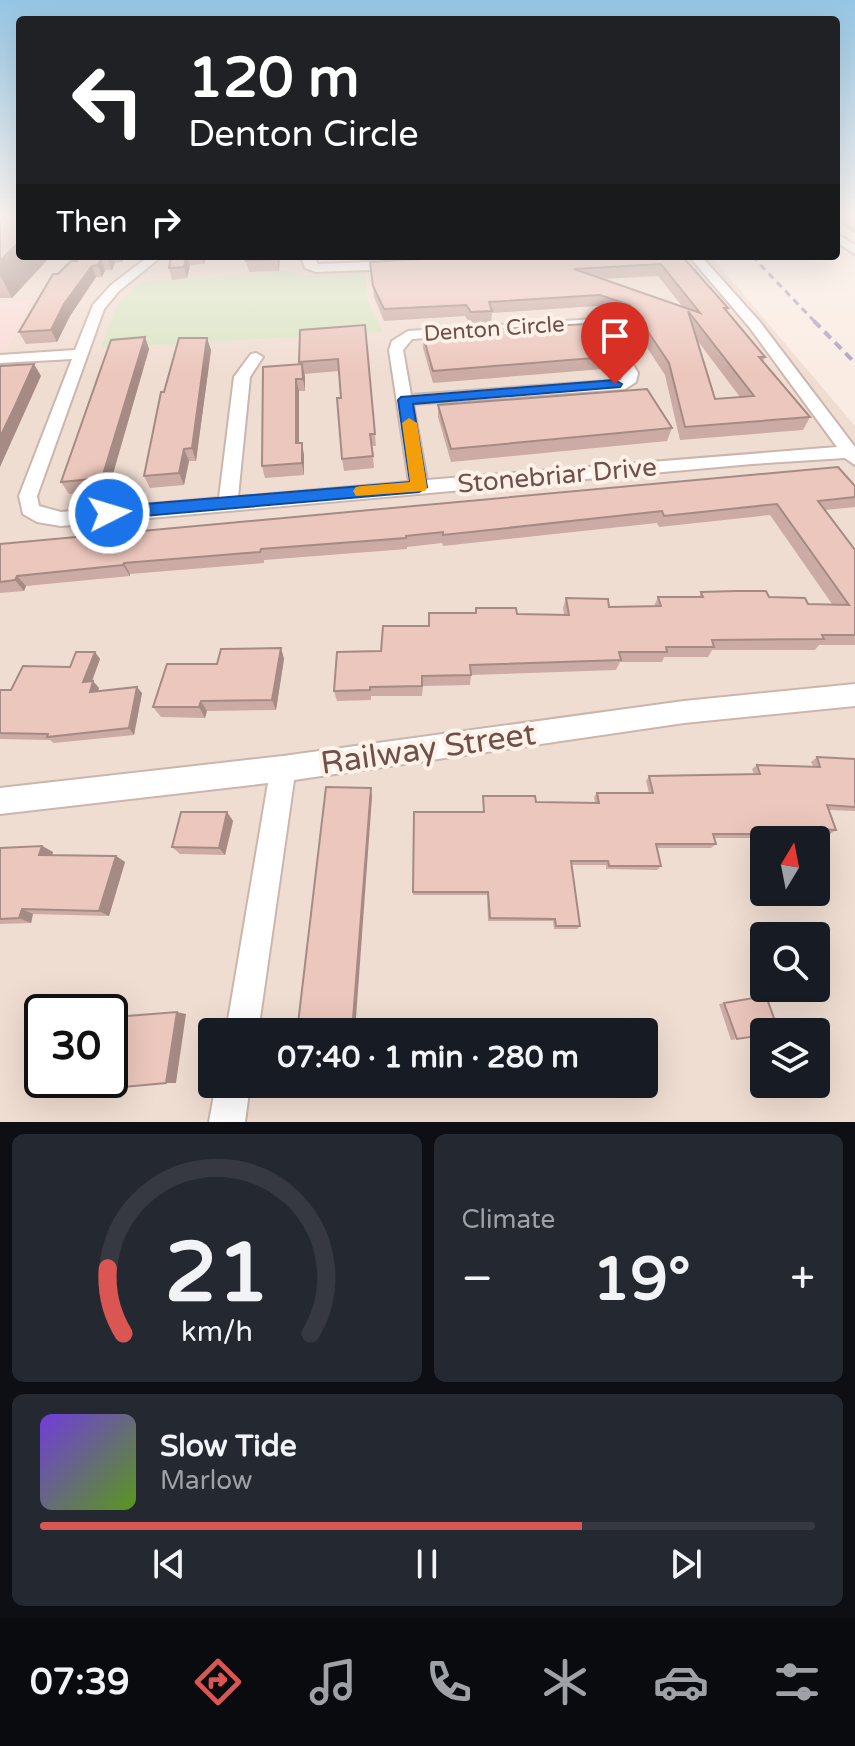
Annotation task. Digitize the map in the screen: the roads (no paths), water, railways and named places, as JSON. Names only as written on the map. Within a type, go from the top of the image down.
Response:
[{"type":"street","name":"Stonebriar Drive","points":[[141,267],[115,288],[98,308],[79,354],[28,496],[30,509],[44,517],[61,519],[752,458],[853,456]]},
{"type":"street","points":[[315,267],[335,267]]},
{"type":"street","points":[[705,267],[755,325],[853,456]]},
{"type":"street","name":"Denton Circle","points":[[406,400],[625,384],[631,379],[631,373],[607,331],[596,323],[408,335],[397,344],[419,487]]},
{"type":"street","points":[[0,359],[79,354]]},
{"type":"street","points":[[228,503],[242,377],[256,357]]},
{"type":"street","name":"Railway Street","points":[[0,801],[283,769],[684,712],[855,695]]},
{"type":"street","points":[[244,1018],[283,769]]},
{"type":"street","points":[[227,1122],[231,1098]]},
{"type":"railway","points":[[763,267],[816,323]]},
{"type":"railway","points":[[814,321],[855,363]]}]
